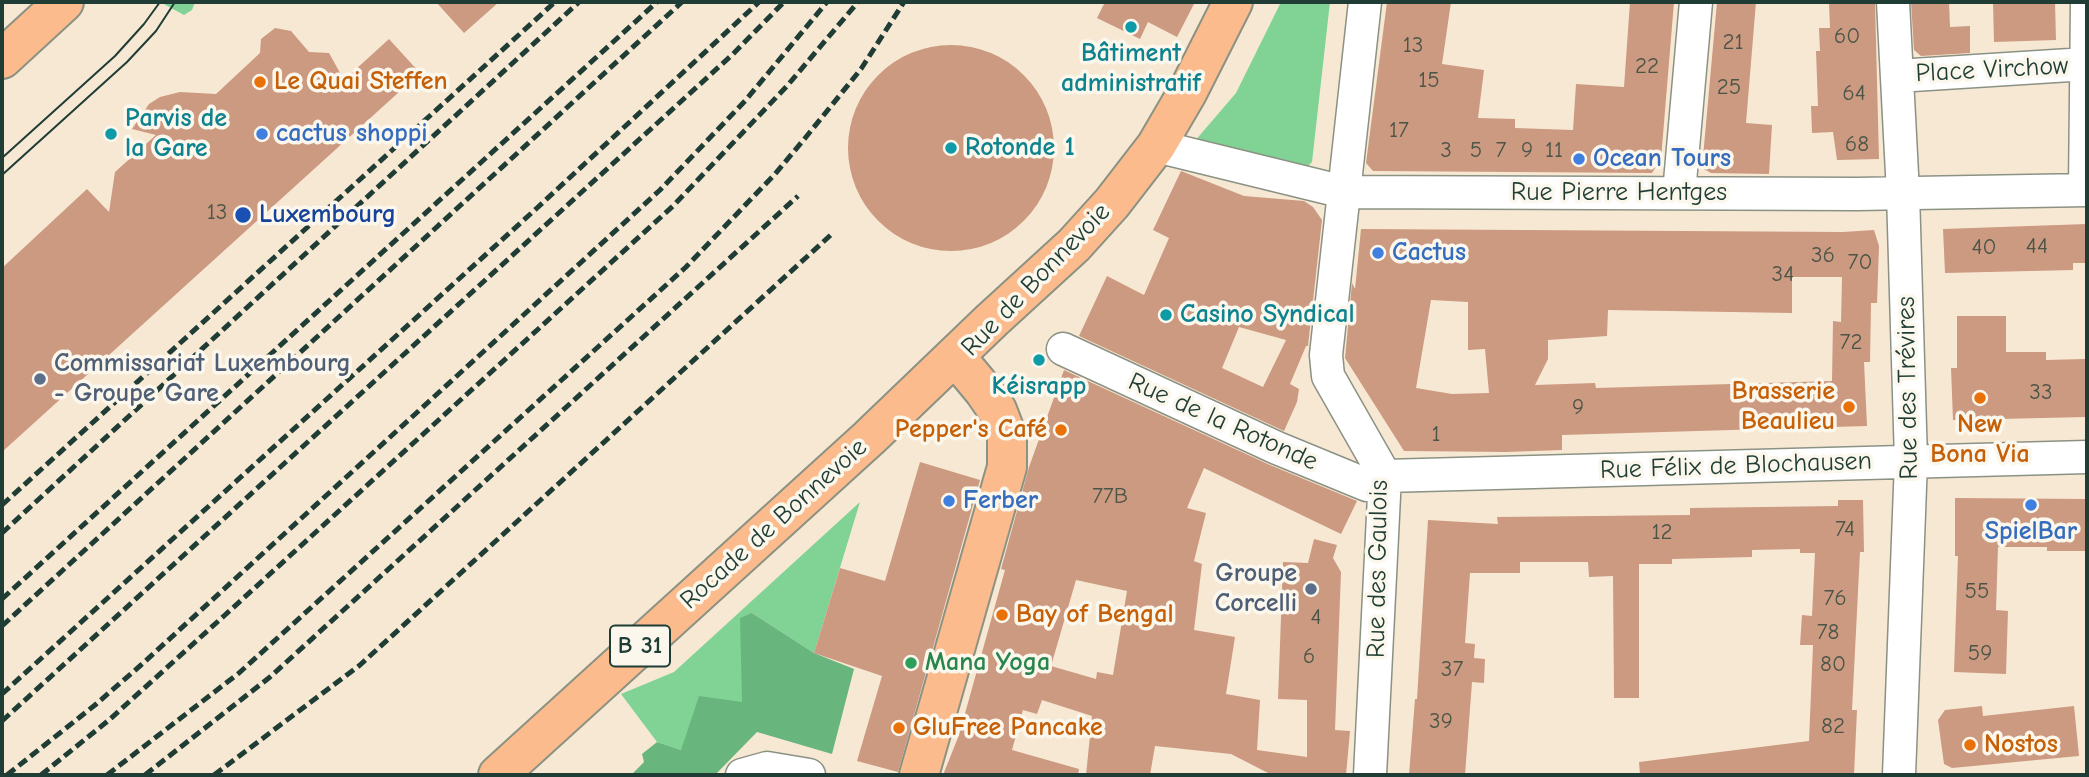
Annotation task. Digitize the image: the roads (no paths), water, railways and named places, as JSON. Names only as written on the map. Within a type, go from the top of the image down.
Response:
[{"type":"main road","points":[[2,59],[64,2]]},
{"type":"main road","name":"Rue de Bonnevoie","points":[[919,775],[1007,467],[1007,436],[997,410],[955,356],[1074,245],[1112,203],[1156,146],[1187,93],[1233,2]]},
{"type":"main road","name":"Rocade de Bonnevoie","points":[[498,775],[869,438],[955,356]]},
{"type":"street","name":"Rue des Gaulois","points":[[1365,2],[1326,355],[1328,376],[1385,481],[1370,775]]},
{"type":"street","points":[[1679,193],[1696,2]]},
{"type":"street","name":"Rue des Trévires","points":[[1894,2],[1911,461],[1899,775]]},
{"type":"street","points":[[2086,190],[2087,2]]},
{"type":"street","name":"Place Virchow","points":[[1897,76],[2086,64]]},
{"type":"street","name":"Rue Pierre Hentges","points":[[1156,146],[1344,192],[1903,193],[2086,190]]},
{"type":"street","name":"Rue de la Rotonde","points":[[1063,349],[1277,448],[1367,485],[1385,481]]},
{"type":"street","name":"Rue Félix de Blochausen","points":[[1385,481],[2087,457]]},
{"type":"street","points":[[742,775],[766,768],[809,775]]},
{"type":"tram line","points":[[2,158],[115,56],[160,2]]},
{"type":"tram line","points":[[2,175],[127,62],[156,31],[175,2]]},
{"type":"railway","points":[[2,505],[555,2]]},
{"type":"railway","points":[[2,533],[579,2]]},
{"type":"railway","points":[[2,599],[657,2]]},
{"type":"railway","points":[[2,626],[682,2]]},
{"type":"railway","points":[[2,694],[537,208],[759,2]]},
{"type":"railway","points":[[2,721],[733,54],[784,2]]},
{"type":"railway","points":[[7,775],[141,665],[660,190],[745,101],[827,2]]},
{"type":"railway","points":[[41,775],[109,720],[673,206],[787,86],[858,2]]},
{"type":"railway","points":[[107,775],[239,673],[686,267],[775,174],[806,137],[861,69],[904,2]]},
{"type":"railway","points":[[145,775],[270,677],[798,196]]},
{"type":"railway","points":[[214,775],[360,665],[834,232]]},
{"type":"place","name":"Bâtiment administratif","points":[[1131,27]]},
{"type":"place","name":"Le Quai Steffen","points":[[260,82]]},
{"type":"place","name":"Parvis de la Gare","points":[[111,134]]},
{"type":"place","name":"cactus shoppi","points":[[262,134]]},
{"type":"place","name":"Rotonde 1","points":[[951,148]]},
{"type":"place","name":"Ocean Tours","points":[[1579,159]]},
{"type":"place","name":"Luxembourg","points":[[243,215]]},
{"type":"place","name":"Cactus","points":[[1378,253]]},
{"type":"place","name":"Casino Syndical","points":[[1166,315]]},
{"type":"place","name":"Kéisrapp","points":[[1039,360]]},
{"type":"place","name":"Commissariat Luxembourg - Groupe Gare","points":[[40,379]]},
{"type":"place","name":"New Bona Via","points":[[1980,398]]},
{"type":"place","name":"Brasserie Beaulieu","points":[[1849,407]]},
{"type":"place","name":"Pepper's Café","points":[[1061,430]]},
{"type":"place","name":"Ferber","points":[[949,501]]},
{"type":"place","name":"SpielBar","points":[[2031,505]]},
{"type":"place","name":"Groupe Corcelli","points":[[1311,589]]},
{"type":"place","name":"Bay of Bengal","points":[[1002,615]]},
{"type":"place","name":"Mana Yoga","points":[[911,663]]},
{"type":"place","name":"GluFree Pancake","points":[[899,728]]},
{"type":"place","name":"Nostos","points":[[1970,745]]}]
